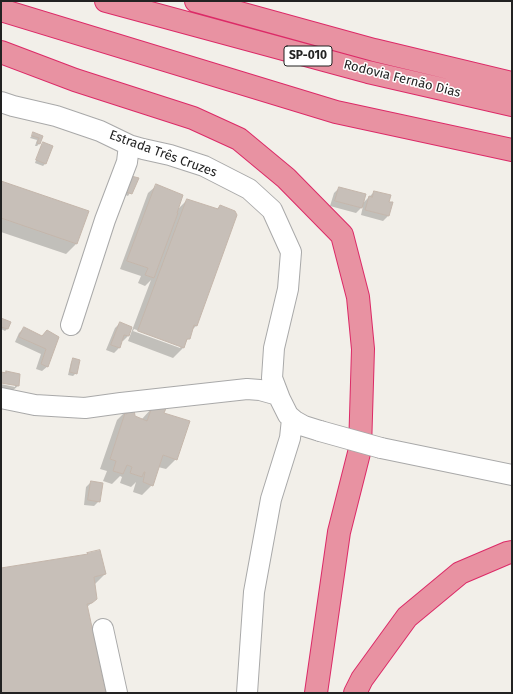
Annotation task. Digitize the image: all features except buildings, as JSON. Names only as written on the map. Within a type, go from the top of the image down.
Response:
[{"type":"highway","name":"Rodovia Fernão Dias","points":[[106,1],[368,72],[512,105]]},
{"type":"highway","name":"Rodovia Fernão Dias","points":[[196,1],[374,50],[512,83]]},
{"type":"highway","points":[[1,10],[336,112],[512,150]]},
{"type":"highway","points":[[1,52],[75,80],[193,118],[239,139],[286,178],[342,236],[358,297],[363,349],[360,449],[339,532],[316,693]]},
{"type":"highway","points":[[355,693],[362,679],[407,617],[460,573],[507,552],[512,552]]},
{"type":"street","name":"Estrada Três Cruzes","points":[[1,102],[56,116],[100,131],[115,139],[143,150],[170,155],[204,166],[249,189],[272,210],[291,252],[288,289],[274,348],[272,378],[278,395]]},
{"type":"street","points":[[72,325],[105,220],[126,162],[129,145]]},
{"type":"street","points":[[1,398],[35,405],[85,408],[247,389],[260,390],[278,395],[288,415],[304,426],[381,448],[512,475]]},
{"type":"street","points":[[247,693],[254,592],[271,499],[290,438],[292,419]]},
{"type":"street","points":[[103,629],[117,693]]}]
